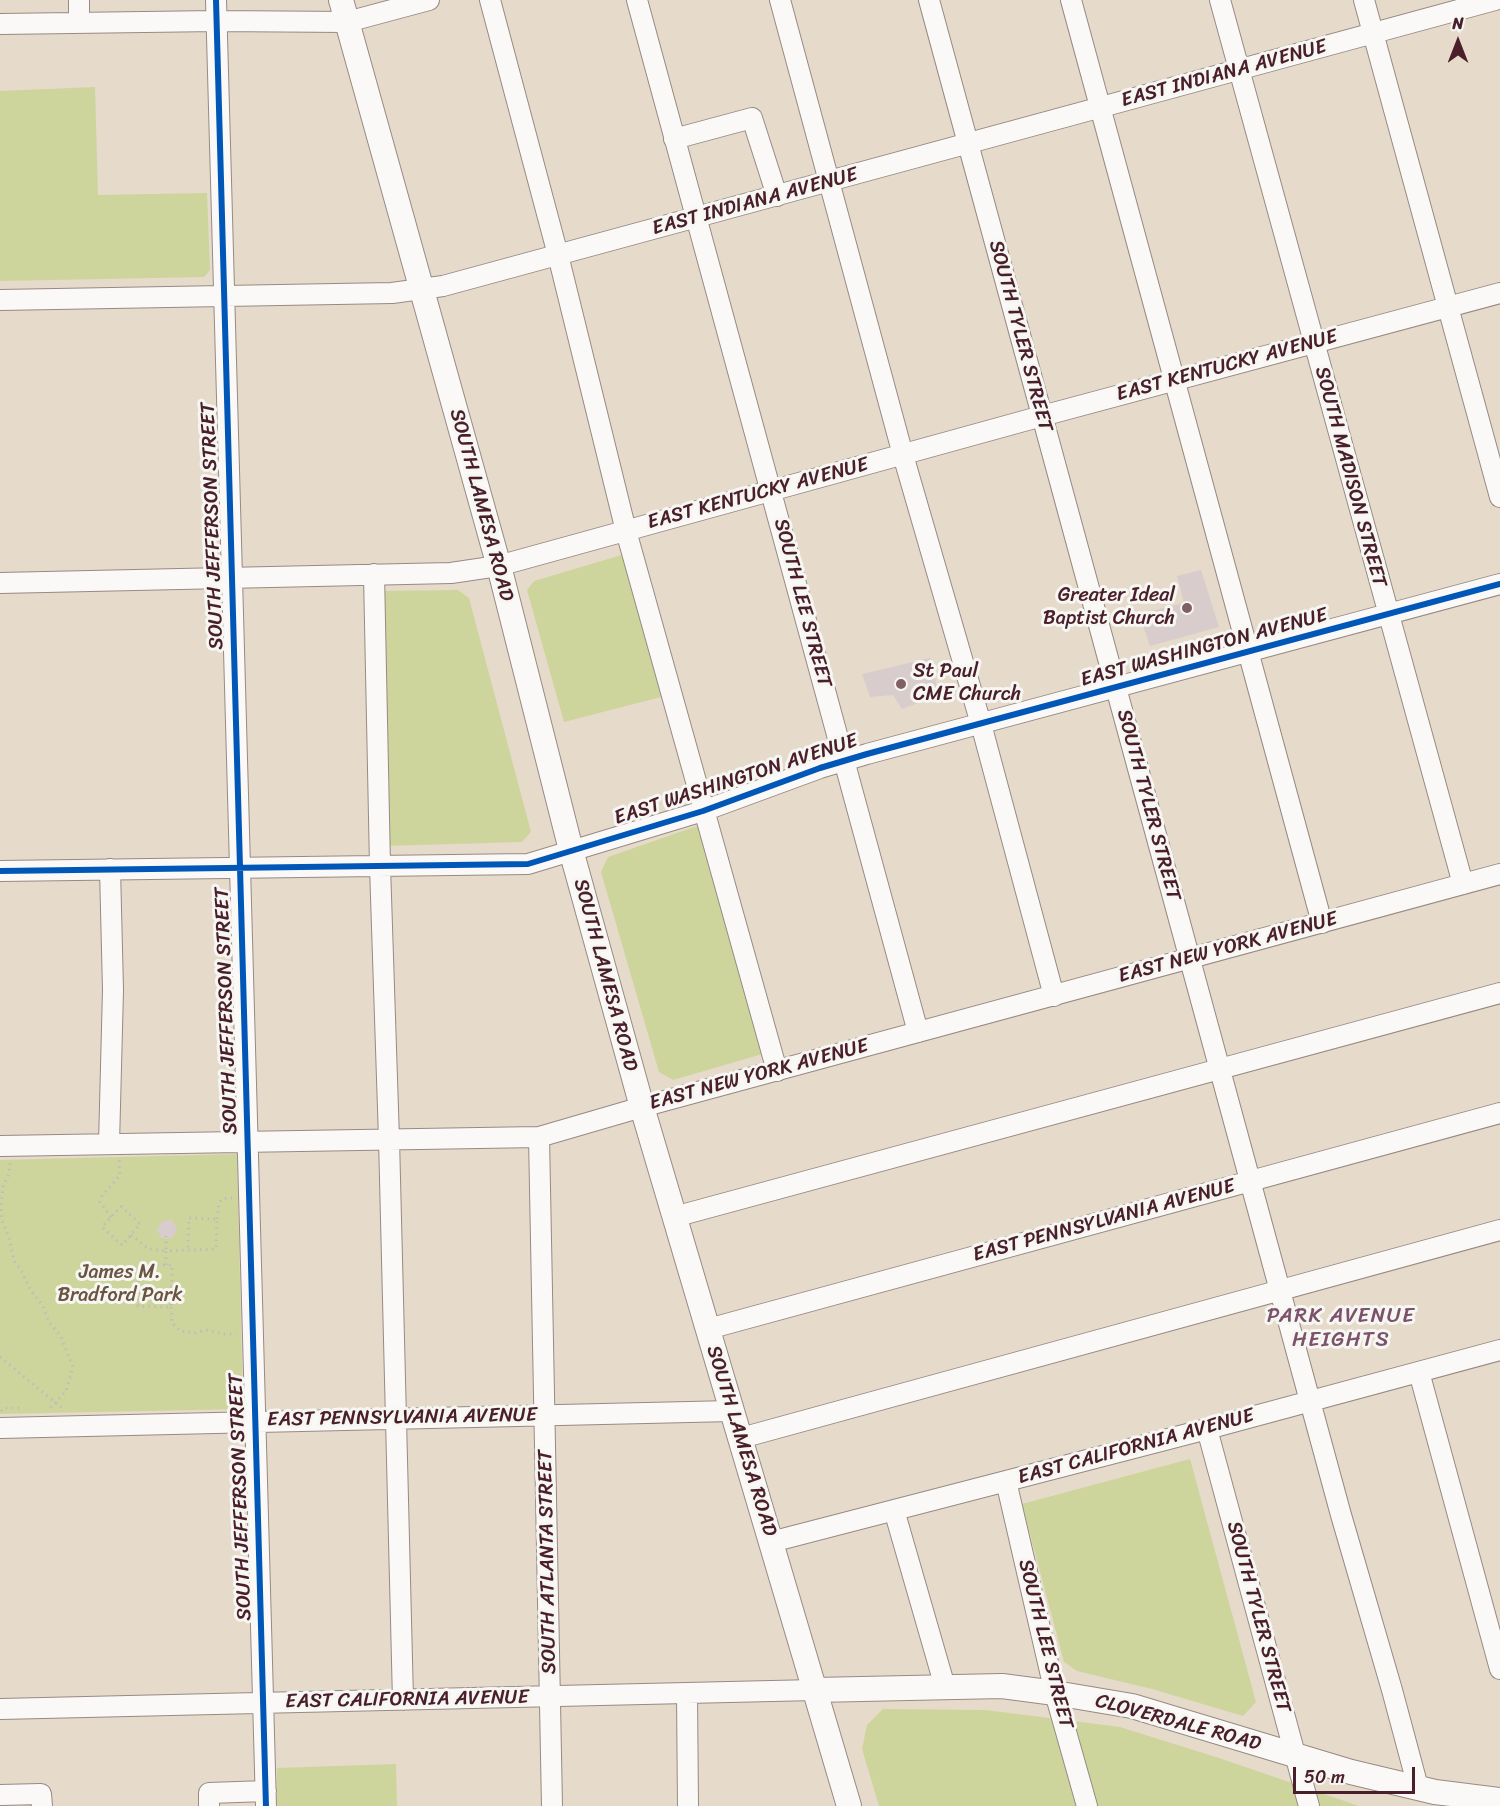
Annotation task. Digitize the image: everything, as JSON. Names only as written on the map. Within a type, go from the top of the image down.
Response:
[{"type":"main road","name":"SOUTH LAMESA ROAD","points":[[344,11],[423,290],[498,566],[571,850],[642,1107],[849,1806]]},
{"type":"main road","name":"CLOVERDALE ROAD","points":[[815,1690],[1002,1686],[1055,1693],[1132,1706],[1351,1772],[1418,1788],[1500,1800]]},
{"type":"street","points":[[79,0],[79,23]]},
{"type":"street","name":"SOUTH JEFFERSON STREET","points":[[216,0],[266,1799]]},
{"type":"street","points":[[0,24],[216,21],[344,11],[429,0]]},
{"type":"street","points":[[490,0],[558,255],[626,531],[777,1071]]},
{"type":"street","name":"SOUTH LEE STREET","points":[[637,0],[918,1032]]},
{"type":"street","points":[[780,0],[903,455],[981,724],[1054,996]]},
{"type":"street","name":"SOUTH TYLER STREET","points":[[929,0],[1310,1401],[1418,1788]]},
{"type":"street","points":[[1071,0],[1322,923]]},
{"type":"street","name":"SOUTH MADISON STREET","points":[[1220,0],[1387,615],[1463,884]]},
{"type":"street","points":[[1364,0],[1500,497]]},
{"type":"street","name":"EAST INDIANA AVENUE","points":[[0,300],[392,293],[443,286],[1495,0]]},
{"type":"street","points":[[674,138],[752,118],[777,196]]},
{"type":"street","name":"EAST KENTUCKY AVENUE","points":[[0,583],[451,573],[498,566],[1500,293]]},
{"type":"street","points":[[374,574],[403,1700]]},
{"type":"street","name":"EAST WASHINGTON AVENUE","points":[[0,871],[528,864],[703,811],[820,768],[1500,584]]},
{"type":"street","points":[[109,1151],[113,990],[110,869]]},
{"type":"street","name":"EAST NEW YORK AVENUE","points":[[5,1154],[109,1151],[248,1142],[539,1137],[1500,874]]},
{"type":"street","points":[[674,1217],[1500,993]]},
{"type":"street","name":"EAST PENNSYLVANIA AVENUE","points":[[708,1329],[1500,1113]]},
{"type":"street","name":"SOUTH ATLANTA STREET","points":[[539,1137],[552,1806]]},
{"type":"street","points":[[741,1438],[1500,1230]]},
{"type":"street","name":"EAST CALIFORNIA AVENUE","points":[[771,1542],[1500,1350]]},
{"type":"street","points":[[1419,1372],[1500,1669]]},
{"type":"street","name":"EAST PENNSYLVANIA AVENUE","points":[[0,1428],[732,1411]]},
{"type":"street","name":"SOUTH TYLER STREET","points":[[1207,1429],[1309,1806]]},
{"type":"street","name":"SOUTH LEE STREET","points":[[1006,1481],[1055,1693],[1087,1806]]},
{"type":"street","points":[[894,1510],[945,1686]]},
{"type":"street","name":"EAST CALIFORNIA AVENUE","points":[[0,1709],[815,1690]]},
{"type":"street","points":[[687,1693],[688,1806]]},
{"type":"street","points":[[209,1806],[209,1793],[266,1799]]},
{"type":"street","points":[[0,1795],[41,1794],[42,1806]]},
{"type":"path","points":[[109,1151],[119,1158],[120,1171],[118,1178],[102,1196],[100,1202],[111,1217]]},
{"type":"path","points":[[5,1154],[9,1174],[2,1193],[2,1220],[14,1261],[43,1306],[49,1322],[60,1335],[73,1367],[66,1391],[48,1411]]},
{"type":"path","points":[[131,1235],[149,1249],[216,1250],[217,1208],[222,1199],[236,1198]]},
{"type":"path","points":[[121,1206],[140,1224],[122,1245],[102,1227],[111,1217],[121,1206]]},
{"type":"path","points":[[188,1249],[189,1218],[217,1219]]},
{"type":"path","points":[[166,1236],[166,1265]]},
{"type":"path","points":[[171,1307],[138,1306],[139,1264],[172,1265],[172,1323],[180,1331],[194,1333],[206,1330],[238,1334]]},
{"type":"path","points":[[0,1357],[64,1410],[39,1411]]},
{"type":"path","points":[[0,1412],[4,1408],[20,1408],[23,1412],[31,1411]]},
{"type":"green space","points":[[95,87],[98,195],[207,193],[210,270],[204,277],[0,281],[0,91]]},
{"type":"green space","points":[[625,554],[665,696],[564,722],[527,590],[534,581]]},
{"type":"green space","points":[[458,590],[469,598],[531,832],[522,842],[384,846],[379,591]]},
{"type":"green space","points":[[700,825],[766,1053],[673,1080],[659,1072],[601,872],[608,857]]},
{"type":"green space","name":"James M. Bradford Park","points":[[237,1154],[243,1409],[0,1414],[0,1160]]},
{"type":"green space","points":[[1190,1459],[1256,1702],[1243,1716],[1152,1689],[1077,1671],[1064,1662],[1022,1504]]},
{"type":"green space","points":[[883,1709],[985,1710],[1120,1727],[1359,1806],[879,1806],[862,1749],[867,1725]]},
{"type":"green space","points":[[396,1764],[397,1806],[277,1806],[277,1768]]},
{"type":"building","name":"Greater Ideal Baptist Church","points":[[1201,570],[1219,627],[1150,646],[1139,614],[1184,603],[1177,576]]},
{"type":"building","name":"St Paul CME Church","points":[[930,658],[939,695],[902,709],[893,695],[870,697],[862,674]]},
{"type":"building","points":[[172,1220],[177,1229],[172,1238],[161,1238],[157,1229],[162,1221]]},
{"type":"cycle path","points":[[216,0],[266,1806]]},
{"type":"cycle path","points":[[0,871],[528,864],[703,811],[820,768],[867,754],[1500,584]]},
{"type":"place","name":"Greater Ideal Baptist Church","points":[[1187,608]]},
{"type":"place","name":"St Paul CME Church","points":[[901,684]]},
{"type":"district","name":"PARK AVENUE HEIGHTS","points":[[1341,1329]]}]
